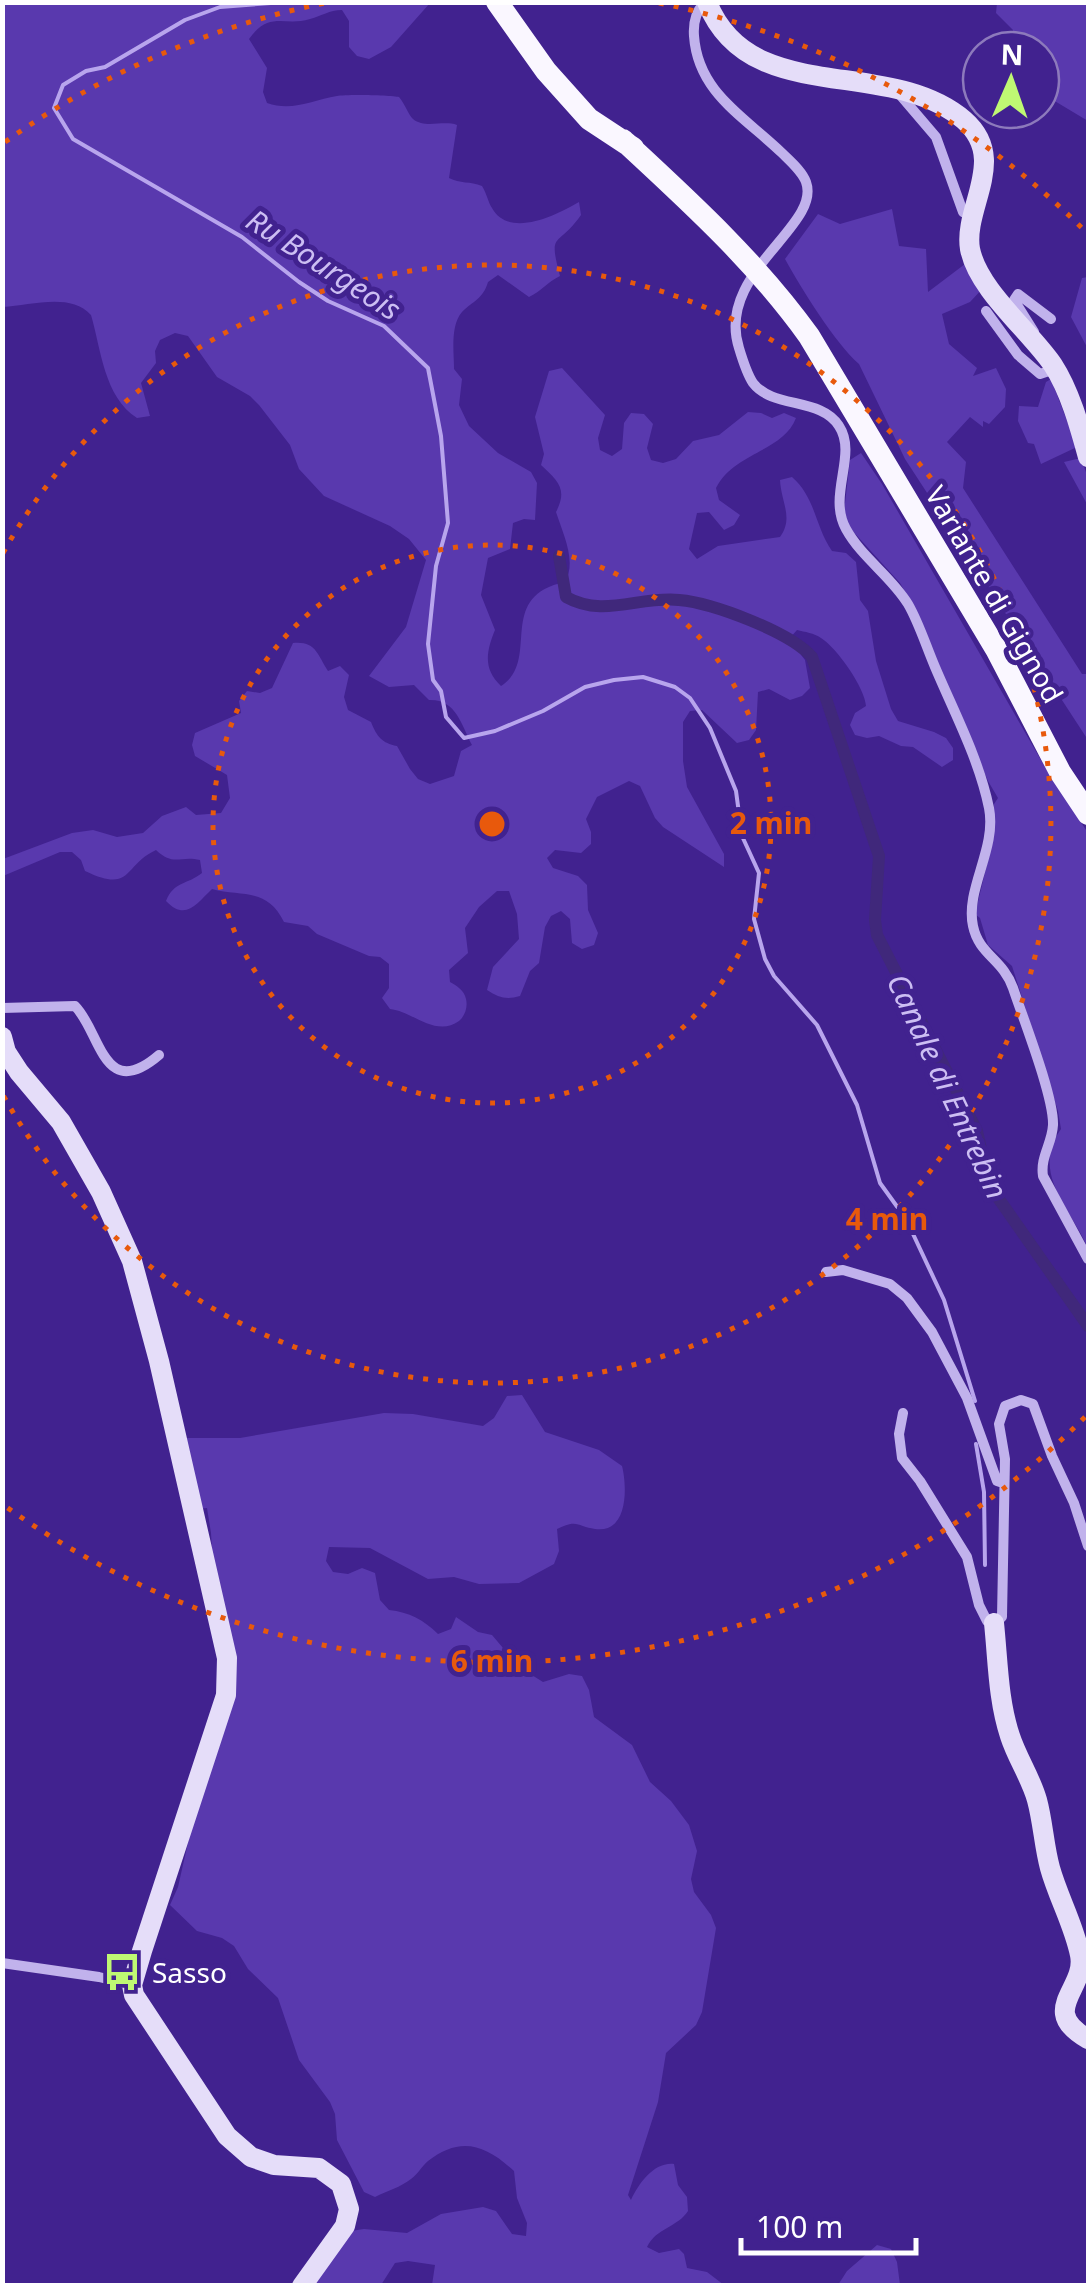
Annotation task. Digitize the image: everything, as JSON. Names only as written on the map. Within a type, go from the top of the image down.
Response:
[{"type":"main road","name":"Variante di Gignod","points":[[497,2],[546,71],[589,118],[710,206],[794,291],[823,331],[851,382],[881,456],[996,649],[1060,772],[1088,814]]},
{"type":"main road","points":[[706,2],[724,36],[752,58],[784,70],[892,88],[938,103],[966,120],[978,139],[984,162],[970,248],[998,299],[1056,369],[1088,457]]},
{"type":"main road","points":[[2,1037],[19,1072],[62,1122],[101,1192],[132,1261],[227,1658],[226,1694],[132,1985],[227,2136],[251,2157],[274,2165],[319,2168],[341,2184],[348,2209],[345,2226],[302,2286]]},
{"type":"main road","points":[[994,1622],[1001,1706],[1010,1739],[1036,1795],[1049,1866],[1080,1952],[1082,1970],[1065,1998],[1066,2018],[1074,2030],[1088,2039]]},
{"type":"street","points":[[706,2],[698,10],[693,26],[706,79],[726,105],[798,170],[806,181],[807,191],[807,204],[799,218],[773,245],[743,290],[735,321],[738,343],[754,384],[769,394],[828,415],[839,425],[845,456],[838,510],[846,530],[909,606],[965,736],[991,823],[971,916],[974,932],[981,947],[1006,969],[1053,1124],[1041,1165],[1043,1176],[1088,1260]]},
{"type":"street","points":[[892,88],[936,137],[963,212],[974,218]]},
{"type":"street","points":[[1033,338],[1035,329],[1014,300],[1018,294],[1051,319]]},
{"type":"street","points":[[986,312],[1018,355],[1040,374],[1056,369]]},
{"type":"street","points":[[2,1008],[75,1006],[83,1014],[104,1061],[116,1068],[147,1066],[159,1055]]},
{"type":"street","points":[[826,1272],[843,1270],[890,1284],[907,1298],[932,1332],[963,1390],[997,1482],[1003,1484]]},
{"type":"street","points":[[903,1413],[899,1434],[902,1458],[954,1532],[987,1621],[994,1622],[1002,1616],[1003,1606],[1005,1446],[999,1424],[1005,1406],[1021,1400],[1033,1404],[1088,1546]]},
{"type":"street","points":[[2,1963],[132,1985]]},
{"type":"shaded area","points":[[3,2],[430,3],[391,47],[369,59],[357,56],[349,47],[349,21],[342,10],[301,21],[271,22],[249,39],[267,68],[263,92],[267,103],[294,106],[349,95],[399,97],[418,122],[457,125],[449,178],[482,186],[500,217],[510,222],[534,222],[579,202],[581,215],[555,245],[560,276],[529,297],[498,275],[462,312],[454,332],[454,369],[462,379],[459,405],[469,426],[498,453],[531,472],[537,483],[535,520],[513,523],[510,549],[488,558],[481,595],[495,630],[488,660],[495,680],[501,686],[513,675],[524,615],[531,601],[544,590],[565,582],[570,565],[556,512],[561,491],[541,465],[544,454],[535,417],[549,371],[562,368],[605,415],[598,438],[600,450],[612,456],[622,449],[624,423],[631,413],[644,414],[653,424],[647,448],[651,460],[663,463],[676,459],[693,441],[719,435],[748,412],[772,418],[784,413],[796,418],[781,438],[734,467],[716,488],[719,500],[740,515],[734,525],[724,530],[709,512],[697,513],[689,549],[697,559],[718,546],[780,537],[786,516],[780,480],[792,477],[811,503],[832,551],[846,553],[856,562],[860,600],[868,611],[876,661],[891,709],[898,721],[946,738],[953,748],[953,760],[942,767],[913,747],[879,736],[855,735],[850,725],[855,713],[866,706],[856,679],[827,643],[797,630],[789,639],[805,660],[810,688],[790,700],[769,689],[758,692],[756,730],[749,740],[737,743],[702,710],[690,711],[683,722],[687,787],[724,854],[724,867],[663,827],[640,786],[629,781],[597,797],[586,819],[591,844],[581,853],[555,850],[547,858],[553,868],[578,876],[587,885],[588,910],[598,933],[594,945],[582,949],[572,943],[570,919],[561,911],[551,916],[545,927],[539,963],[530,971],[520,996],[507,998],[491,993],[487,990],[493,967],[519,939],[517,914],[509,891],[497,891],[479,907],[465,928],[468,953],[449,970],[450,982],[460,989],[467,1005],[459,1021],[442,1027],[390,1009],[382,998],[389,988],[389,964],[380,957],[317,934],[308,926],[284,922],[270,903],[261,898],[212,889],[191,908],[173,907],[166,901],[169,895],[202,873],[200,860],[173,859],[156,850],[126,875],[112,880],[85,871],[72,852],[60,852],[3,876],[3,859],[72,833],[93,830],[117,837],[143,833],[162,816],[186,807],[196,815],[221,813],[230,798],[227,775],[195,756],[195,733],[241,713],[239,701],[247,691],[260,693],[272,688],[293,643],[311,646],[328,671],[340,666],[349,675],[344,697],[348,710],[371,722],[381,739],[397,746],[418,779],[430,784],[454,776],[461,751],[472,745],[452,708],[429,700],[414,685],[389,687],[369,676],[406,627],[426,560],[409,539],[390,526],[324,496],[299,469],[290,445],[259,405],[217,377],[188,336],[175,333],[160,340],[155,351],[156,363],[141,383],[150,416],[137,418],[117,398],[111,385],[91,315],[61,302],[3,307]]},
{"type":"shaded area","points":[[997,3],[1088,3],[1088,121],[1061,105],[1061,30],[1013,30],[996,13]]},
{"type":"shaded area","points":[[892,209],[899,246],[926,249],[928,292],[965,264],[984,287],[970,302],[942,314],[949,344],[977,368],[973,376],[996,368],[1006,389],[1005,407],[989,424],[983,421],[983,427],[970,417],[947,442],[966,462],[963,488],[1082,674],[1088,674],[1088,740],[905,459],[859,364],[829,329],[785,259],[818,214],[840,224]]},
{"type":"shaded area","points":[[1088,277],[1088,349],[1071,317],[1082,278]]},
{"type":"shaded area","points":[[1051,379],[1077,447],[1041,464],[1034,444],[1028,443],[1018,421],[1019,406],[1038,407],[1046,382]]},
{"type":"shaded area","points":[[861,453],[1045,767],[1088,833],[1088,1248],[1051,1175],[1053,1145],[1061,1129],[1058,1111],[1012,966],[988,945],[980,918],[975,914],[994,835],[994,804],[998,798],[914,607],[900,583],[849,527],[844,512],[850,460]]},
{"type":"shaded area","points":[[1081,458],[1088,478],[1088,506],[1064,462]]},
{"type":"shaded area","points":[[522,1395],[545,1432],[599,1450],[622,1466],[625,1496],[614,1524],[606,1529],[573,1524],[557,1529],[559,1551],[554,1564],[519,1583],[479,1584],[454,1577],[428,1579],[370,1548],[329,1547],[326,1561],[333,1572],[348,1574],[362,1568],[375,1573],[380,1600],[389,1610],[416,1618],[438,1634],[451,1629],[456,1617],[478,1632],[492,1635],[519,1667],[543,1682],[569,1674],[582,1676],[594,1717],[632,1745],[650,1782],[689,1825],[697,1851],[691,1879],[694,1892],[716,1928],[702,2012],[696,2025],[666,2053],[658,2102],[628,2195],[631,2200],[654,2170],[674,2164],[678,2185],[687,2197],[688,2211],[647,2247],[659,2253],[679,2249],[687,2268],[707,2272],[724,2285],[432,2285],[435,2265],[408,2261],[395,2263],[381,2285],[312,2285],[351,2231],[407,2233],[441,2214],[483,2207],[496,2211],[512,2234],[526,2236],[527,2223],[517,2198],[514,2171],[493,2155],[472,2146],[440,2153],[407,2182],[375,2197],[364,2192],[337,2140],[330,2102],[299,2060],[278,1998],[248,1969],[234,1946],[197,1931],[170,1905],[178,1887],[197,1803],[222,1734],[211,1533],[207,1508],[198,1509],[185,1438],[240,1438],[384,1413],[483,1426],[494,1418],[507,1396]]},
{"type":"shaded area","points":[[877,2245],[891,2249],[900,2285],[838,2285],[847,2271]]},
{"type":"waterway","name":"Ru Bourgeois","points":[[284,2],[220,7],[185,20],[105,67],[86,71],[63,85],[54,108],[73,139],[242,237],[328,301],[384,326],[428,368],[441,436],[448,523],[436,566],[428,644],[433,680],[441,691],[446,717],[464,738],[495,731],[543,711],[585,687],[614,680],[643,677],[675,687],[690,698],[710,728],[736,791],[742,836],[759,873],[754,919],[765,959],[774,976],[817,1025],[857,1105],[880,1183],[906,1219],[944,1300],[975,1401]]},
{"type":"waterway","name":"Canale di Entrebin","points":[[559,556],[566,597],[580,603],[607,606],[664,600],[694,602],[769,629],[812,657],[879,856],[877,935],[977,1131],[989,1185],[1088,1326]]},
{"type":"waterway","name":"Ru Bourgeois","points":[[976,1444],[984,1492],[985,1565]]},
{"type":"place","name":"Sasso","points":[[122,1972]]}]
